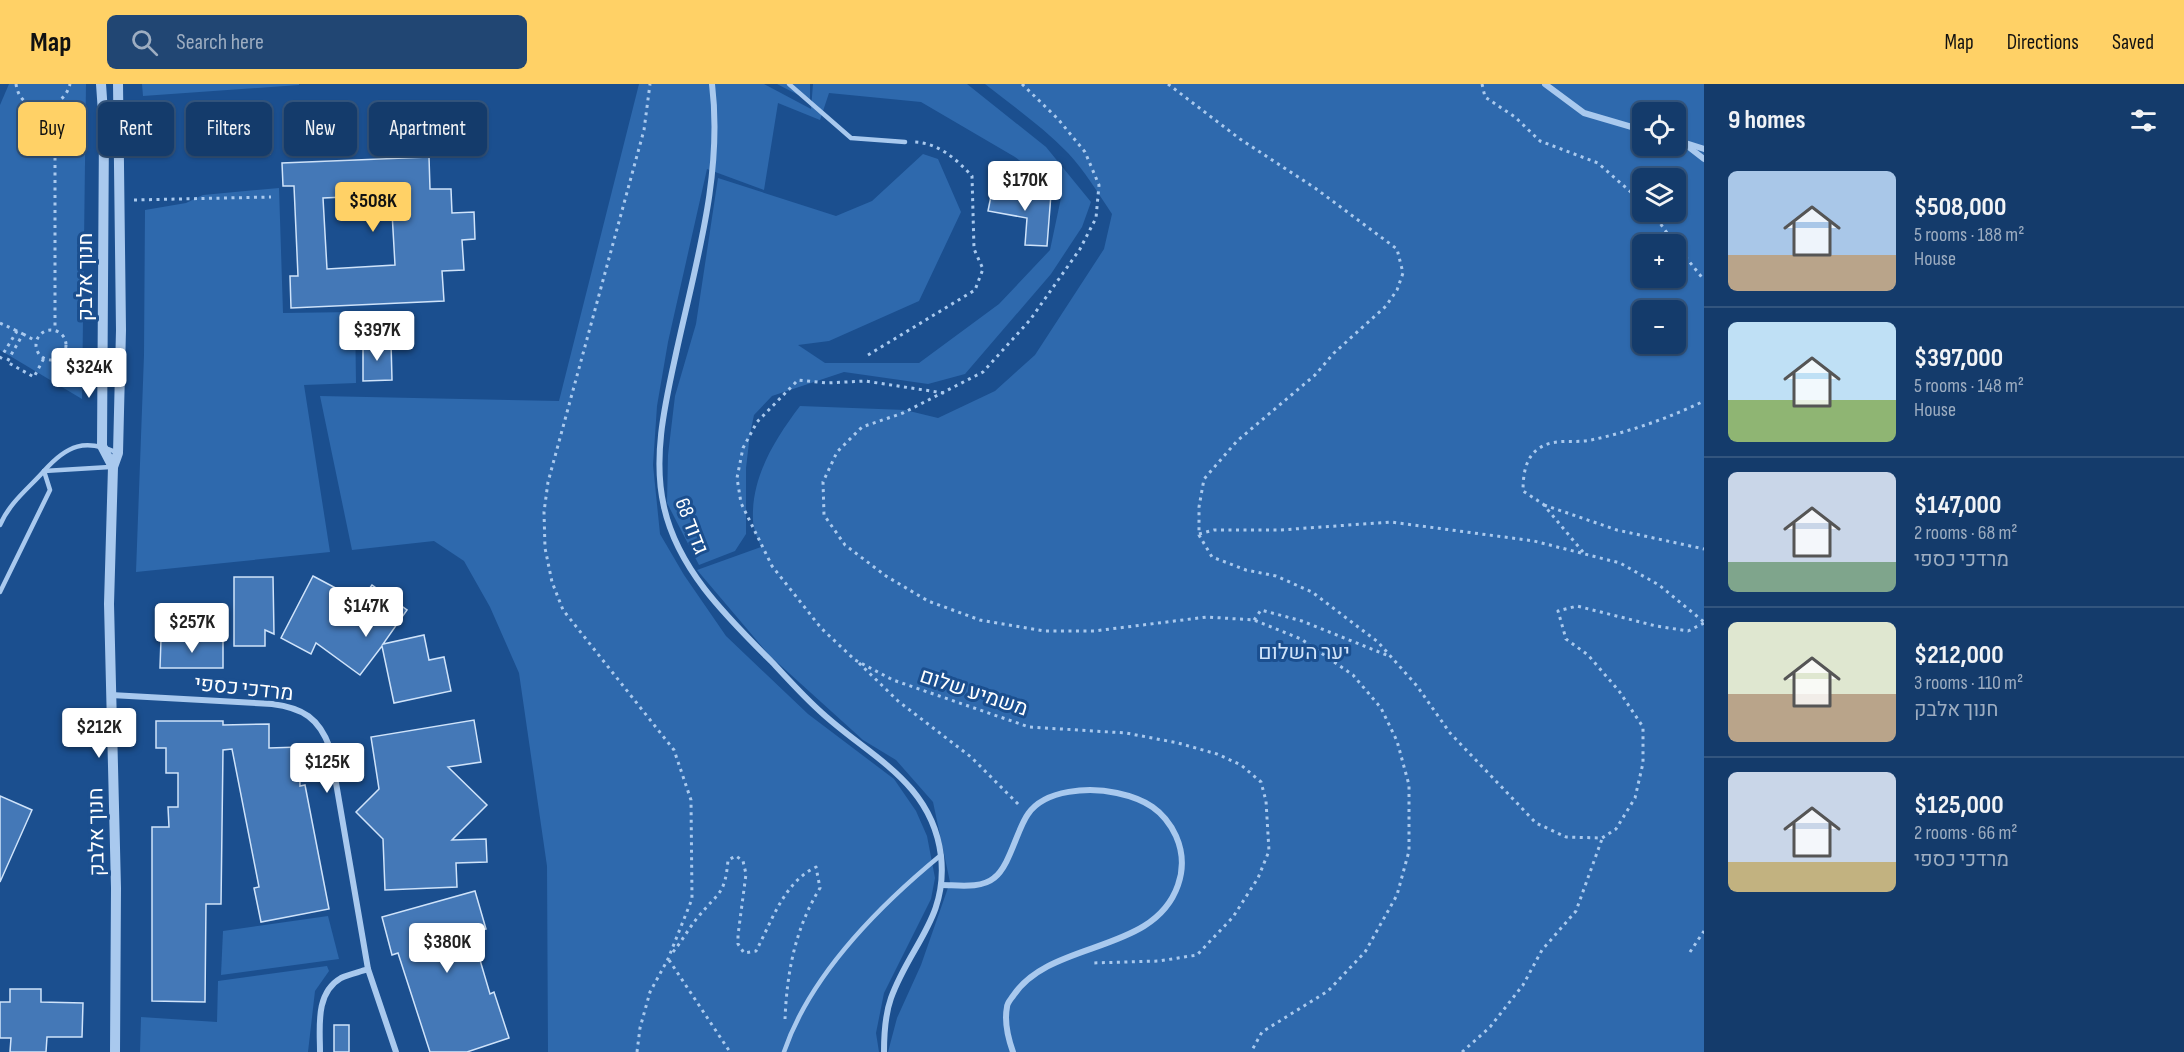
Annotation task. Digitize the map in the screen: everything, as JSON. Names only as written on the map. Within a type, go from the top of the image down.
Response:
[{"type":"street","name":"חנוך אלבק","points":[[101,84],[104,127],[102,446],[113,467]]},
{"type":"street","name":"חנוך אלבק","points":[[115,1052],[116,888],[109,604],[113,467],[118,453],[121,330],[118,84]]},
{"type":"street","name":"גדוד 68","points":[[712,84],[715,148],[711,184],[669,388],[662,434],[659,467],[669,525],[680,551],[714,602],[820,712],[909,783],[932,822],[941,855],[938,907],[890,1000],[884,1032],[884,1052]]},
{"type":"street","points":[[1545,84],[1584,113],[1632,127]]},
{"type":"street","points":[[1686,143],[1704,149]]},
{"type":"street","points":[[1686,147],[1704,159]]},
{"type":"street","name":"מרדכי כספי","points":[[111,695],[291,706],[315,719],[324,732],[337,778],[368,969],[396,1052]]},
{"type":"street","points":[[941,885],[976,885],[994,878],[1014,846],[1028,814],[1041,801],[1065,793],[1104,790],[1137,797],[1167,818],[1181,848],[1182,873],[1174,897],[1150,921],[1134,932],[1034,973],[1018,989],[1007,1006],[1007,1033],[1013,1052]]},
{"type":"street","points":[[320,1052],[320,1010],[326,994],[340,978],[368,969]]},
{"type":"lane","points":[[789,84],[851,138],[905,141]]},
{"type":"lane","points":[[0,525],[14,501],[51,461],[66,450],[102,446],[118,453]]},
{"type":"lane","points":[[44,471],[113,467]]},
{"type":"lane","points":[[0,592],[50,490],[44,471]]},
{"type":"lane","points":[[784,1052],[798,1017],[863,926],[905,885],[941,855]]},
{"type":"path","points":[[16,84],[21,97],[26,102]]},
{"type":"path","points":[[58,102],[68,92],[69,84]]},
{"type":"path","points":[[650,84],[644,130],[548,482],[544,512],[545,548],[552,582],[563,610],[674,750],[684,774],[691,800],[692,899],[669,959]]},
{"type":"path","points":[[1022,84],[1058,119],[1085,152],[1099,185],[1096,218],[1080,249],[1030,320],[983,372],[946,393],[903,413],[862,427],[837,452],[823,482],[824,515],[845,545],[886,576],[928,601],[980,620],[1044,631],[1094,631],[1207,617],[1254,620],[1301,639],[1353,675],[1381,708],[1398,741],[1408,785],[1408,851],[1398,895],[1365,952],[1329,991],[1262,1032],[1251,1052]]},
{"type":"path","points":[[1168,84],[1398,249],[1403,273],[1398,290],[1386,306],[1334,353],[1315,375],[1237,441],[1204,479],[1199,507],[1199,535],[1212,556],[1246,570],[1276,576],[1312,592],[1378,642],[1417,686],[1450,733],[1536,823],[1566,837],[1602,838],[1616,829],[1635,798],[1643,763],[1643,727],[1619,691],[1588,655],[1566,639],[1558,611],[1577,606],[1688,631],[1704,622],[1649,580],[1620,563],[1534,542],[1390,522],[1280,530],[1214,530],[1199,535]]},
{"type":"path","points":[[1482,84],[1485,97],[1515,117],[1540,141],[1598,163],[1632,193]]},
{"type":"path","points":[[868,355],[975,290],[983,269],[974,249],[972,176],[952,155],[926,142],[905,141]]},
{"type":"path","points":[[55,156],[55,330]]},
{"type":"path","points":[[120,200],[271,197]]},
{"type":"path","points":[[1686,258],[1704,280]]},
{"type":"path","points":[[0,323],[36,341]]},
{"type":"path","points":[[45,330],[55,330],[66,340],[63,355],[54,360],[44,358],[37,350],[36,341],[45,330]]},
{"type":"path","points":[[0,360],[17,331]]},
{"type":"path","points":[[23,334],[7,362],[34,377],[44,358]]},
{"type":"path","points":[[63,355],[104,378]]},
{"type":"path","name":"משמיע שלום","points":[[946,393],[865,381],[827,383],[798,380],[757,422],[743,448],[737,478],[741,504],[772,567],[821,628],[855,660],[893,680],[1029,727],[1126,733],[1178,743],[1217,754],[1241,765],[1261,782],[1266,801],[1269,851],[1247,897],[1197,955],[1158,961],[1088,963]]},
{"type":"path","points":[[1584,553],[1543,504],[1523,490],[1523,471],[1537,449],[1559,441],[1590,441],[1678,413],[1704,401]]},
{"type":"path","points":[[1543,504],[1617,530],[1704,549]]},
{"type":"path","points":[[1254,620],[1261,610],[1302,621],[1391,657]]},
{"type":"path","points":[[855,660],[898,701],[971,757],[1028,814]]},
{"type":"path","points":[[1462,1052],[1490,1027],[1523,985],[1542,950],[1576,911],[1602,838]]},
{"type":"path","points":[[637,1052],[640,1028],[650,992],[699,915],[721,894],[727,878],[728,860],[736,856],[743,861],[746,874],[738,935],[738,944],[744,952],[756,951],[790,886],[804,872],[816,867],[820,888],[808,908],[788,972],[785,1018],[788,1042]]},
{"type":"path","points":[[1690,952],[1704,931]]},
{"type":"path","points":[[669,959],[730,1052]]},
{"type":"green space","points":[[9,84],[86,84],[86,102],[18,102],[18,156],[85,156],[82,399],[0,350],[0,105]]},
{"type":"green space","points":[[142,84],[299,84],[299,85],[143,96]]},
{"type":"green space","points":[[639,84],[764,84],[811,109],[813,84],[967,84],[1046,147],[1091,202],[1082,227],[1051,274],[965,374],[928,384],[844,372],[772,396],[754,415],[750,434],[746,468],[746,534],[735,551],[699,565],[667,503],[668,455],[675,396],[696,324],[718,178],[836,216],[872,201],[923,154],[938,159],[961,212],[919,301],[829,341],[798,345],[825,363],[919,363],[999,304],[1050,250],[1062,193],[1015,157],[921,102],[829,93],[820,120],[778,103],[764,190],[707,169],[668,342],[657,406],[653,465],[660,534],[684,575],[726,636],[808,714],[894,779],[916,811],[927,836],[935,878],[931,899],[884,993],[876,1033],[879,1052],[548,1052],[547,866],[519,673],[490,607],[464,561],[434,541],[352,550],[320,396],[559,401]]},
{"type":"green space","points":[[777,84],[810,84],[810,101]]},
{"type":"green space","name":"יער השלום","points":[[985,84],[1704,84],[1704,1052],[888,1052],[897,1018],[921,965],[950,882],[933,802],[896,760],[863,740],[769,655],[697,570],[761,547],[753,523],[753,504],[760,474],[774,445],[800,406],[905,410],[938,418],[995,391],[1035,355],[1104,249],[1112,214],[1074,160],[1038,126]]},
{"type":"green space","points":[[279,188],[283,313],[355,312],[356,383],[304,385],[330,552],[136,572],[144,355],[145,210],[186,203],[203,195]]},
{"type":"green space","points":[[328,916],[339,959],[221,975],[223,931]]},
{"type":"green space","points":[[327,966],[329,971],[315,991],[308,1052],[140,1052],[141,1017],[217,1022],[218,981]]},
{"type":"building","points":[[429,157],[430,189],[451,189],[452,213],[474,212],[475,239],[462,240],[464,270],[442,271],[444,301],[291,308],[290,276],[298,276],[294,186],[283,186],[282,163]],"holes":[[[391,195],[395,265],[327,269],[323,198]]]},
{"type":"building","points":[[993,186],[1018,192],[1051,194],[1047,246],[1025,245],[1027,218],[988,211]]},
{"type":"building","points":[[391,342],[392,380],[363,381],[363,343]]},
{"type":"building","points":[[313,576],[360,601],[372,585],[407,610],[383,644],[424,635],[429,660],[444,657],[451,691],[394,703],[382,646],[360,675],[316,643],[311,654],[281,638]]},
{"type":"building","points":[[234,577],[273,577],[274,634],[265,630],[265,646],[234,646]]},
{"type":"building","points":[[161,639],[223,640],[223,668],[160,668]]},
{"type":"building","points":[[474,720],[481,762],[448,767],[487,805],[452,840],[486,839],[487,862],[456,863],[457,887],[385,890],[383,839],[356,812],[379,789],[371,737]]},
{"type":"building","points":[[156,721],[223,721],[223,725],[269,724],[269,748],[299,747],[300,786],[305,785],[329,909],[261,922],[254,888],[259,887],[232,749],[223,750],[221,904],[206,904],[205,1002],[152,1001],[152,827],[169,827],[168,807],[178,807],[178,773],[166,773],[166,748],[156,748]]},
{"type":"building","points":[[0,796],[32,810],[0,882]]},
{"type":"building","points":[[475,891],[486,929],[472,933],[490,994],[494,992],[509,1038],[467,1052],[430,1052],[398,953],[392,955],[382,917]]},
{"type":"building","points":[[10,989],[41,989],[41,1002],[83,1003],[82,1037],[47,1037],[46,1052],[10,1052],[11,1038],[0,1038],[0,1002],[10,1002]]},
{"type":"building","points":[[334,1025],[349,1025],[349,1052],[334,1052]]}]
